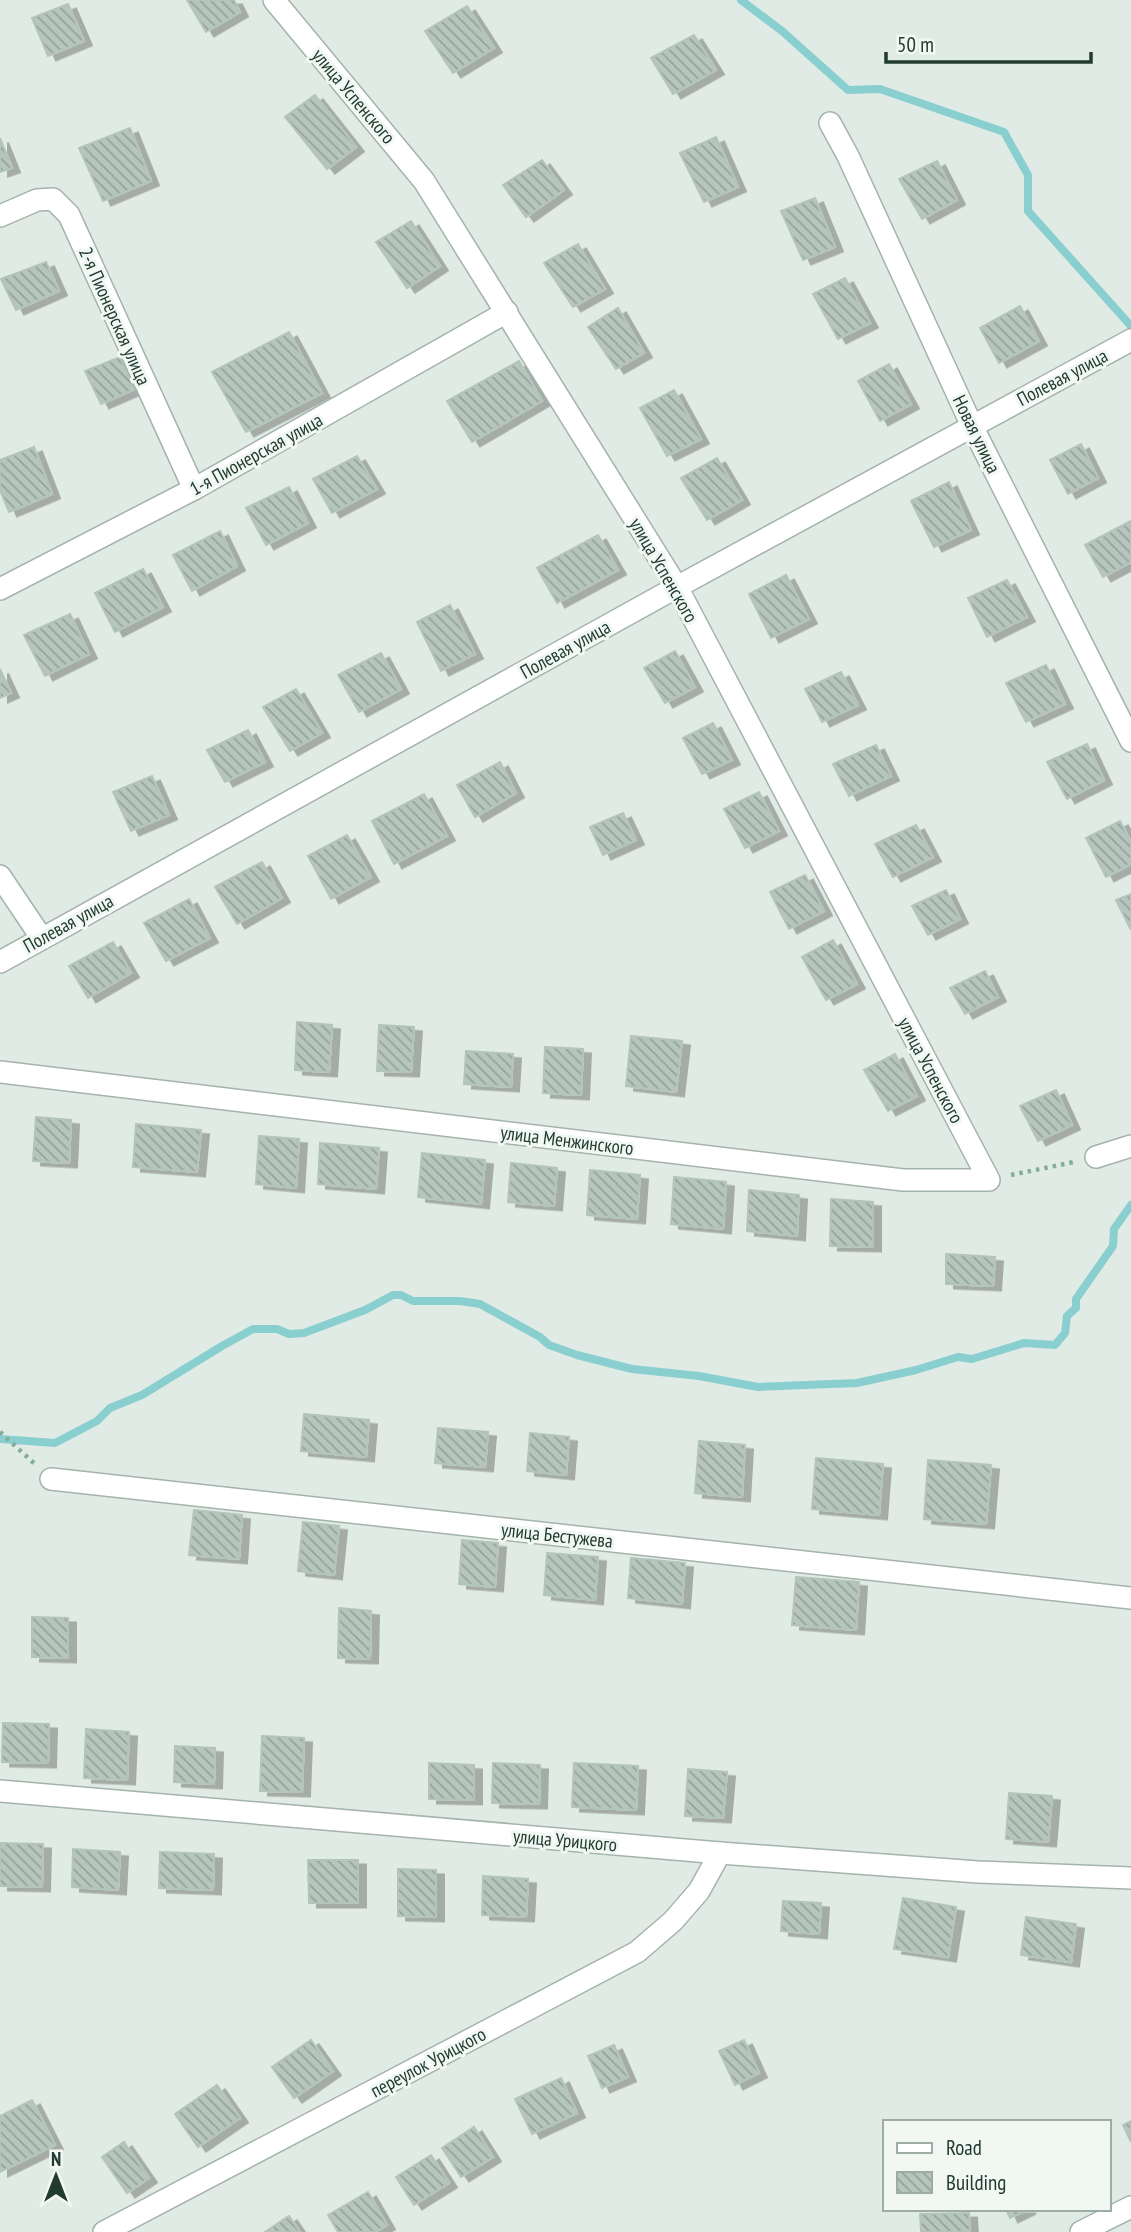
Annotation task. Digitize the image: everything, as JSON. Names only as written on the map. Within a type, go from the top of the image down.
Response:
[{"type":"street","name":"улица Успенского","points":[[274,0],[424,181],[677,587],[989,1180]]},
{"type":"street","name":"Новая улица","points":[[830,123],[972,426],[1131,741]]},
{"type":"street","name":"2-я Пионерская улица","points":[[0,216],[37,200],[53,199],[69,215],[194,489]]},
{"type":"street","name":"1-я Пионерская улица","points":[[0,589],[194,489],[507,312]]},
{"type":"street","name":"Полевая улица","points":[[0,962],[677,587],[1131,340]]},
{"type":"street","points":[[0,876],[41,937]]},
{"type":"street","name":"улица Менжинского","points":[[0,1072],[903,1180],[989,1180]]},
{"type":"street","points":[[1096,1157],[1131,1146]]},
{"type":"street","name":"улица Бестужева","points":[[51,1479],[1131,1598]]},
{"type":"street","name":"улица Урицкого","points":[[0,1791],[720,1853],[978,1872],[1131,1878]]},
{"type":"street","name":"переулок Урицкого","points":[[104,2232],[637,1952],[673,1921],[699,1891],[720,1853]]},
{"type":"street","points":[[1081,2232],[1131,2207]]},
{"type":"path","points":[[989,1180],[1096,1157]]},
{"type":"path","points":[[0,1432],[51,1479]]},
{"type":"building","points":[[187,0],[234,0],[240,12],[206,32]]},
{"type":"building","points":[[68,4],[84,41],[48,56],[32,18]]},
{"type":"building","points":[[467,6],[494,48],[453,73],[425,31]]},
{"type":"building","points":[[694,35],[716,70],[673,94],[651,58]]},
{"type":"building","points":[[315,95],[356,147],[327,169],[285,117]]},
{"type":"building","points":[[130,128],[151,181],[103,201],[79,148]]},
{"type":"building","points":[[716,137],[738,187],[704,202],[680,153]]},
{"type":"building","points":[[0,138],[12,168],[0,172]]},
{"type":"building","points":[[542,160],[564,190],[526,217],[503,185]]},
{"type":"building","points":[[937,161],[957,200],[922,219],[899,179]]},
{"type":"building","points":[[815,198],[835,247],[803,260],[781,211]]},
{"type":"building","points":[[411,221],[440,266],[407,288],[376,242]]},
{"type":"building","points":[[578,244],[605,289],[573,307],[544,263]]},
{"type":"building","points":[[46,262],[59,291],[16,310],[1,279]]},
{"type":"building","points":[[845,278],[870,323],[838,339],[813,294]]},
{"type":"building","points":[[1020,306],[1039,341],[999,363],[980,328]]},
{"type":"building","points":[[618,308],[644,353],[616,369],[588,327]]},
{"type":"building","points":[[289,332],[322,393],[246,432],[212,372]]},
{"type":"building","points":[[120,357],[135,389],[101,404],[85,371]]},
{"type":"building","points":[[519,361],[542,401],[472,442],[447,401]]},
{"type":"building","points":[[889,364],[911,404],[880,421],[858,381]]},
{"type":"building","points":[[674,390],[701,439],[667,456],[640,408]]},
{"type":"building","points":[[1081,444],[1098,478],[1068,494],[1050,460]]},
{"type":"building","points":[[34,447],[52,494],[9,512],[0,490],[0,460]]},
{"type":"building","points":[[357,456],[377,489],[332,513],[313,479]]},
{"type":"building","points":[[717,458],[742,500],[707,520],[681,478]]},
{"type":"building","points":[[949,482],[971,530],[934,547],[911,501]]},
{"type":"building","points":[[289,487],[308,523],[266,545],[246,508]]},
{"type":"building","points":[[1131,521],[1131,562],[1103,577],[1085,545]]},
{"type":"building","points":[[220,531],[237,566],[192,591],[173,555]]},
{"type":"building","points":[[598,535],[618,570],[557,603],[537,568]]},
{"type":"building","points":[[143,569],[163,607],[115,632],[95,593]]},
{"type":"building","points":[[786,575],[809,619],[771,638],[749,594]]},
{"type":"building","points":[[1007,580],[1027,617],[987,637],[968,598]]},
{"type":"building","points":[[450,605],[475,654],[441,671],[417,622]]},
{"type":"building","points":[[70,614],[89,654],[45,676],[24,635]]},
{"type":"building","points":[[675,651],[695,687],[665,703],[644,668]]},
{"type":"building","points":[[381,653],[401,689],[359,712],[338,675]]},
{"type":"building","points":[[1046,665],[1065,704],[1026,722],[1006,683]]},
{"type":"building","points":[[0,669],[11,693],[0,698]]},
{"type":"building","points":[[841,672],[858,705],[822,722],[805,689]]},
{"type":"building","points":[[296,689],[322,733],[290,751],[263,707]]},
{"type":"building","points":[[713,723],[732,760],[702,774],[683,738]]},
{"type":"building","points":[[248,730],[265,762],[225,782],[207,750]]},
{"type":"building","points":[[1087,744],[1104,780],[1067,799],[1047,762]]},
{"type":"building","points":[[876,745],[891,776],[849,796],[833,764]]},
{"type":"building","points":[[500,762],[516,793],[475,817],[457,785]]},
{"type":"building","points":[[152,776],[169,815],[131,831],[113,792]]},
{"type":"building","points":[[759,792],[779,831],[745,848],[724,809]]},
{"type":"building","points":[[424,794],[447,836],[394,864],[372,821]]},
{"type":"building","points":[[623,813],[636,840],[603,855],[590,827]]},
{"type":"building","points":[[1120,821],[1131,842],[1131,864],[1106,877],[1086,838]]},
{"type":"building","points":[[916,825],[933,857],[893,877],[875,844]]},
{"type":"building","points":[[347,835],[371,877],[331,899],[308,856]]},
{"type":"building","points":[[262,862],[282,898],[237,924],[215,887]]},
{"type":"building","points":[[805,875],[824,911],[789,929],[770,892]]},
{"type":"building","points":[[946,890],[960,919],[928,935],[912,906]]},
{"type":"building","points":[[1131,894],[1131,930],[1116,900]]},
{"type":"building","points":[[189,899],[210,938],[166,961],[144,923]]},
{"type":"building","points":[[833,940],[857,984],[826,1000],[802,957]]},
{"type":"building","points":[[113,942],[131,973],[88,998],[69,966]]},
{"type":"building","points":[[985,971],[998,997],[965,1014],[950,988]]},
{"type":"building","points":[[297,1022],[332,1025],[329,1072],[295,1070]]},
{"type":"building","points":[[379,1025],[414,1027],[411,1072],[377,1071]]},
{"type":"building","points":[[631,1036],[682,1041],[676,1092],[626,1086]]},
{"type":"building","points":[[545,1047],[583,1049],[581,1095],[543,1093]]},
{"type":"building","points":[[466,1051],[513,1054],[511,1087],[464,1084]]},
{"type":"building","points":[[895,1054],[917,1096],[888,1111],[864,1070]]},
{"type":"building","points":[[1056,1090],[1072,1125],[1038,1141],[1020,1106]]},
{"type":"building","points":[[36,1117],[71,1120],[69,1163],[33,1161]]},
{"type":"building","points":[[136,1124],[201,1130],[197,1172],[133,1167]]},
{"type":"building","points":[[259,1136],[299,1139],[296,1188],[256,1184]]},
{"type":"building","points":[[320,1143],[379,1148],[376,1189],[318,1184]]},
{"type":"building","points":[[422,1153],[485,1160],[481,1204],[418,1197]]},
{"type":"building","points":[[511,1163],[557,1168],[554,1206],[508,1202]]},
{"type":"building","points":[[590,1170],[640,1175],[637,1219],[587,1215]]},
{"type":"building","points":[[674,1177],[726,1182],[723,1229],[671,1224]]},
{"type":"building","points":[[749,1190],[799,1195],[797,1236],[747,1231]]},
{"type":"building","points":[[831,1199],[873,1202],[873,1247],[830,1246]]},
{"type":"building","points":[[946,1254],[995,1257],[993,1286],[946,1284]]},
{"type":"building","points":[[304,1414],[369,1420],[366,1457],[301,1451]]},
{"type":"building","points":[[438,1428],[488,1432],[485,1467],[435,1463]]},
{"type":"building","points":[[530,1433],[569,1437],[566,1475],[527,1471]]},
{"type":"building","points":[[699,1441],[745,1445],[742,1497],[695,1493]]},
{"type":"building","points":[[816,1458],[883,1464],[879,1515],[812,1509]]},
{"type":"building","points":[[928,1460],[991,1465],[986,1524],[924,1519]]},
{"type":"building","points":[[194,1510],[242,1515],[239,1559],[189,1555]]},
{"type":"building","points":[[303,1522],[339,1526],[334,1575],[298,1571]]},
{"type":"building","points":[[462,1540],[498,1543],[495,1587],[459,1584]]},
{"type":"building","points":[[547,1553],[598,1557],[595,1600],[544,1595]]},
{"type":"building","points":[[631,1558],[685,1563],[682,1604],[628,1598]]},
{"type":"building","points":[[796,1577],[859,1582],[856,1630],[792,1625]]},
{"type":"building","points":[[339,1608],[371,1611],[370,1659],[338,1658]]},
{"type":"building","points":[[32,1617],[68,1618],[68,1658],[32,1657]]},
{"type":"building","points":[[3,1723],[49,1724],[48,1763],[2,1762]]},
{"type":"building","points":[[86,1729],[129,1732],[127,1780],[84,1778]]},
{"type":"building","points":[[262,1736],[304,1738],[302,1792],[260,1791]]},
{"type":"building","points":[[175,1746],[215,1748],[214,1784],[174,1782]]},
{"type":"building","points":[[429,1763],[474,1765],[474,1800],[429,1799]]},
{"type":"building","points":[[493,1763],[540,1765],[539,1804],[492,1803]]},
{"type":"building","points":[[574,1763],[638,1766],[636,1810],[572,1807]]},
{"type":"building","points":[[688,1769],[727,1772],[723,1818],[685,1816]]},
{"type":"building","points":[[1009,1793],[1052,1796],[1048,1842],[1006,1839]]},
{"type":"building","points":[[0,1843],[43,1844],[42,1887],[0,1886]]},
{"type":"building","points":[[73,1849],[120,1852],[118,1890],[72,1887]]},
{"type":"building","points":[[160,1852],[214,1854],[213,1890],[159,1888]]},
{"type":"building","points":[[308,1860],[358,1860],[358,1903],[309,1903]]},
{"type":"building","points":[[398,1869],[436,1870],[436,1917],[398,1916]]},
{"type":"building","points":[[483,1876],[528,1879],[526,1917],[482,1915]]},
{"type":"building","points":[[903,1898],[956,1907],[948,1957],[894,1949]]},
{"type":"building","points":[[783,1901],[821,1903],[819,1934],[781,1931]]},
{"type":"building","points":[[1026,1917],[1076,1924],[1071,1962],[1021,1955]]},
{"type":"building","points":[[311,2040],[333,2071],[294,2098],[272,2067]]},
{"type":"building","points":[[744,2040],[759,2073],[735,2085],[719,2051]]},
{"type":"building","points":[[614,2045],[628,2077],[602,2088],[588,2056]]},
{"type":"building","points":[[561,2078],[577,2113],[532,2134],[515,2099]]},
{"type":"building","points":[[217,2085],[240,2118],[198,2147],[175,2114]]},
{"type":"building","points":[[32,2100],[55,2145],[0,2172],[0,2116]]},
{"type":"building","points":[[1131,2121],[1131,2142],[1123,2125]]},
{"type":"building","points":[[474,2127],[493,2157],[461,2177],[442,2148]]},
{"type":"building","points":[[124,2142],[149,2178],[127,2193],[102,2157]]},
{"type":"building","points":[[431,2155],[449,2183],[414,2205],[396,2177]]},
{"type":"building","points":[[368,2192],[387,2225],[375,2232],[338,2232],[328,2215]]},
{"type":"building","points":[[1007,2211],[1024,2211],[1010,2218]]},
{"type":"building","points":[[969,2213],[970,2232],[921,2232],[920,2214]]},
{"type":"building","points":[[289,2216],[300,2232],[265,2232]]},
{"type":"waterway","points":[[741,0],[782,31],[848,90],[880,89],[1004,132],[1028,175],[1028,211],[1131,326]]},
{"type":"waterway","points":[[0,1439],[55,1443],[97,1421],[110,1408],[142,1395],[253,1329],[277,1329],[289,1334],[304,1333],[365,1310],[393,1295],[401,1295],[413,1301],[460,1301],[480,1304],[540,1337],[549,1345],[632,1369],[699,1376],[758,1387],[857,1383],[916,1370],[958,1357],[972,1359],[1024,1343],[1055,1345],[1065,1333],[1067,1316],[1076,1308],[1076,1299],[1113,1246],[1114,1229],[1131,1205]]}]
